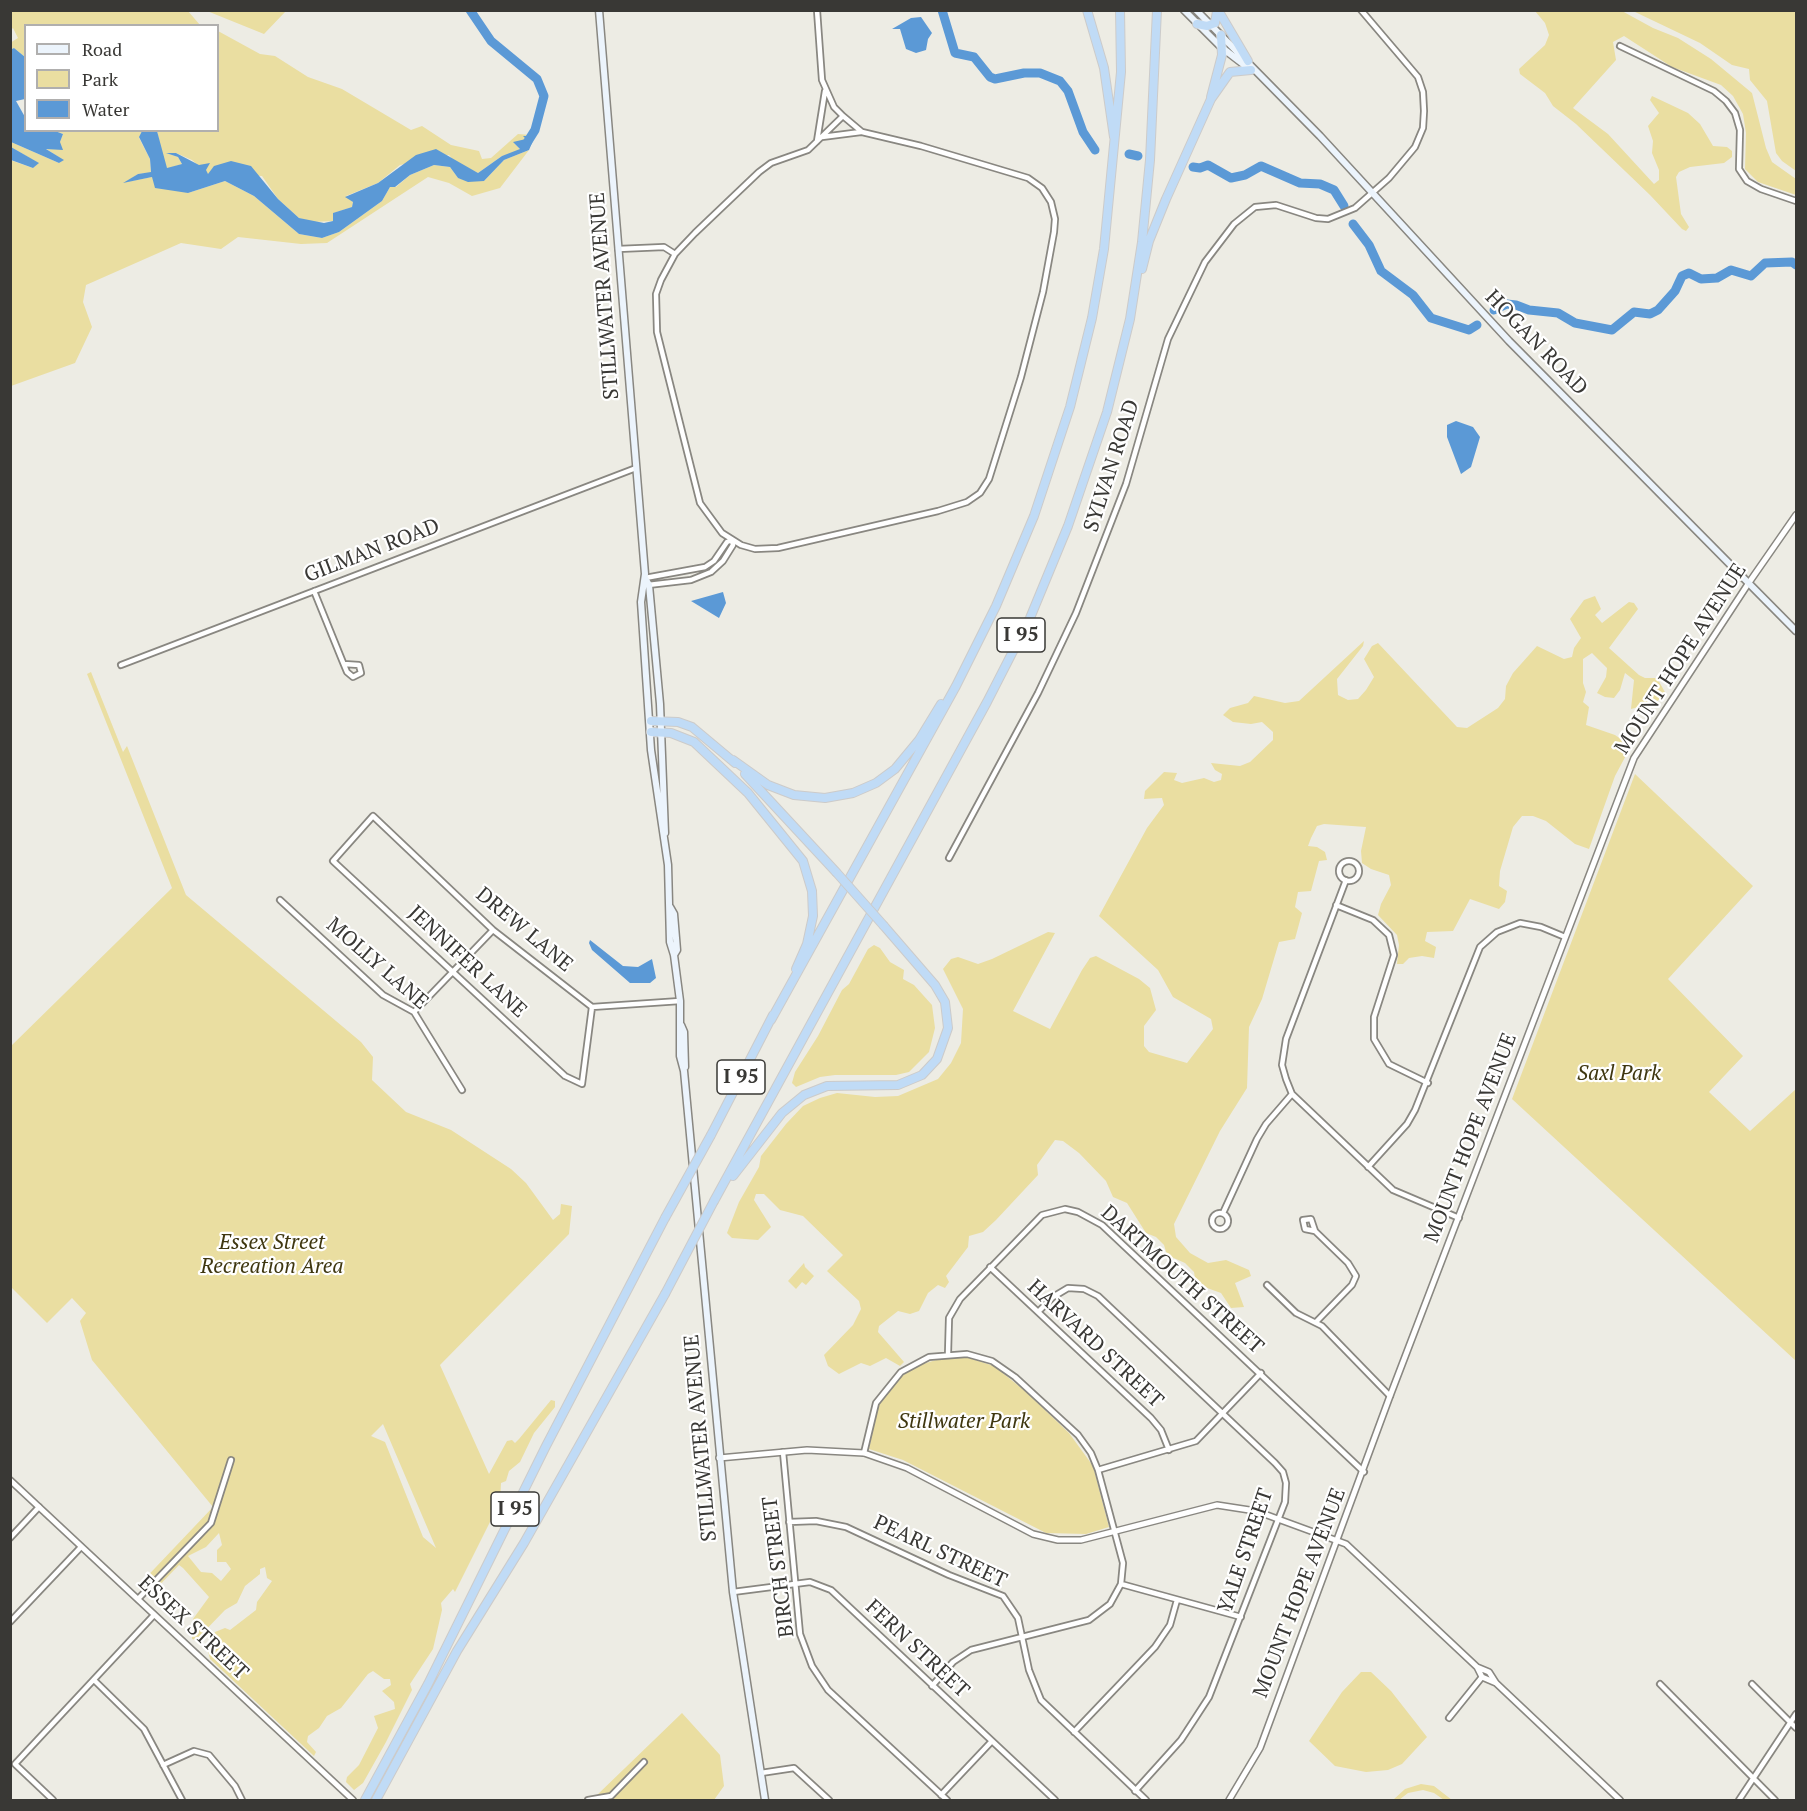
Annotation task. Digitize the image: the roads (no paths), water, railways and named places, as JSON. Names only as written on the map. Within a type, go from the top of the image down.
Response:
[{"type":"highway","points":[[1087,10],[1104,68],[1111,128],[1115,141]]},
{"type":"highway","name":"I 95","points":[[365,1800],[428,1684],[546,1446],[665,1218],[983,633],[1034,516],[1070,407],[1092,318],[1102,261],[1121,72],[1120,10]]},
{"type":"highway","name":"I 95","points":[[376,1800],[457,1651],[529,1534],[665,1293],[845,966],[1030,618],[1068,526],[1107,412],[1130,320],[1142,242],[1150,160],[1157,10]]},
{"type":"highway","points":[[1197,24],[1212,25],[1217,21],[1218,10]]},
{"type":"highway","points":[[1218,10],[1248,61]]},
{"type":"highway","points":[[1211,99],[1221,47],[1221,34]]},
{"type":"highway","points":[[1130,320],[1149,241],[1211,99],[1230,72],[1254,72]]},
{"type":"highway","points":[[651,722],[661,720],[692,727],[762,781],[794,795],[825,798],[867,788],[895,769],[919,740],[983,633]]},
{"type":"highway","points":[[651,732],[684,736],[694,742],[736,781],[791,844],[807,872],[813,902],[811,929],[804,951],[771,1020]]},
{"type":"highway","points":[[714,1201],[782,1113],[804,1095],[827,1086],[898,1085],[922,1075],[937,1059],[948,1028],[945,1002],[934,985],[836,872],[733,760]]},
{"type":"main road","name":"STILLWATER AVENUE","points":[[599,10],[645,578],[662,732],[665,840],[670,907],[674,914],[677,950],[674,955],[686,1058],[684,1071],[719,1458],[733,1592],[765,1800]]},
{"type":"main road","name":"HOGAN ROAD","points":[[1184,10],[1221,47],[1254,72],[1372,193],[1509,341],[1748,584],[1797,630]]},
{"type":"main road","name":"HOGAN ROAD","points":[[1196,10],[1248,61],[1254,72]]},
{"type":"main road","name":"STILLWATER AVENUE","points":[[646,586],[641,602],[651,732],[665,840]]},
{"type":"street","points":[[817,10],[820,73],[825,91],[843,116],[862,132]]},
{"type":"street","name":"SYLVAN ROAD","points":[[949,858],[1038,693],[1076,614],[1126,484],[1168,339],[1205,262],[1234,224],[1255,207],[1276,205],[1317,218],[1328,219],[1355,208],[1405,162],[1415,147],[1423,128],[1424,100],[1418,76],[1411,65],[1361,10]]},
{"type":"street","points":[[1620,46],[1714,91],[1726,101],[1735,113],[1740,130],[1739,168],[1747,181],[1761,189],[1797,201]]},
{"type":"street","points":[[817,142],[825,91]]},
{"type":"street","points":[[822,137],[862,132],[1023,175],[1042,188],[1051,202],[1055,219],[1054,232],[1043,292],[1001,442],[984,488],[973,499],[960,505],[778,548],[755,549],[732,540],[710,520],[700,503],[657,332],[655,313],[657,294],[661,280],[675,254],[759,172],[771,163],[794,157],[817,142],[822,137],[843,116]]},
{"type":"street","points":[[618,249],[664,247],[675,254]]},
{"type":"street","name":"GILMAN ROAD","points":[[121,666],[636,468]]},
{"type":"street","name":"MOUNT HOPE AVENUE","points":[[1229,1800],[1260,1748],[1364,1472],[1390,1396],[1634,758],[1748,584],[1797,514]]},
{"type":"street","points":[[645,578],[705,567],[714,561],[727,542],[732,540]]},
{"type":"street","points":[[646,586],[691,580],[711,572],[723,561],[733,545],[732,540]]},
{"type":"street","points":[[314,591],[344,664]]},
{"type":"street","name":"DREW LANE","points":[[333,861],[373,816],[493,930],[592,1007]]},
{"type":"street","name":"JENNIFER LANE","points":[[333,861],[565,1076],[582,1084],[592,1007]]},
{"type":"street","points":[[1344,862],[1353,862],[1358,866],[1359,873],[1355,878],[1346,880],[1341,876],[1340,867],[1344,862]]},
{"type":"street","points":[[1346,880],[1282,1052],[1282,1065],[1292,1094],[1393,1190],[1459,1218]]},
{"type":"street","name":"MOLLY LANE","points":[[280,900],[383,995],[414,1012],[462,1090]]},
{"type":"street","points":[[1336,905],[1373,920],[1385,928],[1389,935],[1394,955],[1374,1017],[1374,1039],[1389,1064],[1428,1083]]},
{"type":"street","points":[[1368,1167],[1407,1124],[1428,1083],[1480,947],[1497,932],[1520,923],[1541,927],[1565,937]]},
{"type":"street","points":[[414,1012],[493,930]]},
{"type":"street","points":[[592,1007],[680,1000]]},
{"type":"street","points":[[1223,1213],[1257,1139],[1266,1124],[1292,1094]]},
{"type":"street","name":"DARTMOUTH STREET","points":[[948,1353],[948,1328],[952,1310],[990,1267],[1042,1215],[1065,1209],[1078,1212],[1102,1225],[1364,1472]]},
{"type":"street","points":[[1315,1231],[1348,1263],[1356,1276],[1352,1285],[1316,1322]]},
{"type":"street","name":"HARVARD STREET","points":[[990,1267],[1156,1424],[1169,1450]]},
{"type":"street","points":[[1267,1285],[1296,1313],[1316,1322],[1390,1396]]},
{"type":"street","name":"YALE STREET","points":[[1038,1312],[1053,1297],[1068,1288],[1090,1291],[1283,1472],[1286,1492],[1278,1518],[1217,1682],[1181,1740],[1135,1791]]},
{"type":"street","points":[[864,1453],[874,1410],[891,1382],[914,1363],[948,1353],[981,1356],[1002,1366],[1078,1435],[1091,1453],[1098,1470],[1123,1563],[1121,1584],[1110,1604],[1098,1616],[1023,1636],[961,1656],[932,1686]]},
{"type":"street","points":[[1098,1470],[1196,1441],[1224,1415],[1261,1373]]},
{"type":"street","points":[[719,1458],[807,1450],[864,1453],[907,1468],[1047,1538],[1081,1540],[1217,1504],[1244,1508],[1278,1518],[1337,1541],[1357,1554],[1477,1667],[1482,1677],[1496,1683]]},
{"type":"street","name":"BIRCH STREET","points":[[783,1452],[800,1634],[812,1666],[828,1690],[947,1800]]},
{"type":"street","points":[[138,1599],[211,1523],[231,1460]]},
{"type":"street","name":"ESSEX STREET","points":[[10,1480],[352,1799]]},
{"type":"street","points":[[10,1538],[39,1507]]},
{"type":"street","name":"PEARL STREET","points":[[789,1522],[816,1521],[846,1527],[949,1575],[1003,1596],[1018,1618],[1029,1670],[1041,1700],[1146,1800]]},
{"type":"street","points":[[10,1622],[81,1546]]},
{"type":"street","name":"FERN STREET","points":[[733,1592],[795,1584],[819,1584],[831,1590],[1055,1800]]},
{"type":"street","points":[[1121,1584],[1241,1617]]},
{"type":"street","points":[[1074,1732],[1155,1647],[1170,1625],[1177,1600]]},
{"type":"street","points":[[53,1800],[15,1764],[154,1616]]},
{"type":"street","points":[[1477,1667],[1489,1672],[1496,1683],[1620,1800]]},
{"type":"street","points":[[1449,1718],[1482,1677]]},
{"type":"street","points":[[94,1680],[135,1718],[182,1800]]},
{"type":"street","points":[[1660,1684],[1775,1800]]},
{"type":"street","points":[[1752,1684],[1797,1728]]},
{"type":"street","points":[[1739,1800],[1797,1714]]},
{"type":"street","points":[[941,1795],[992,1741]]},
{"type":"street","points":[[163,1765],[194,1751],[209,1755],[235,1786],[243,1800]]},
{"type":"street","points":[[588,1800],[610,1796],[644,1762]]},
{"type":"street","points":[[761,1773],[794,1768],[830,1800]]},
{"type":"water","points":[[921,17],[932,33],[926,50],[916,53],[906,49],[900,29],[892,29],[911,18]]},
{"type":"water","points":[[14,48],[24,56],[24,99],[16,101],[24,115],[24,132],[63,134],[60,142],[63,150],[46,149],[64,160],[59,163],[11,142],[10,50]]},
{"type":"water","points":[[142,132],[157,132],[167,168],[182,164],[178,157],[166,153],[176,153],[199,165],[210,163],[206,170],[208,174],[214,166],[231,161],[251,166],[278,199],[299,218],[324,223],[333,221],[333,213],[352,207],[353,202],[345,197],[378,183],[416,155],[436,149],[478,173],[502,156],[520,149],[513,142],[526,139],[523,136],[535,136],[529,150],[504,160],[484,181],[468,182],[458,178],[450,167],[434,165],[410,175],[395,187],[390,187],[382,201],[339,232],[322,238],[299,234],[254,196],[225,181],[188,193],[155,188],[152,177],[123,183],[138,174],[151,172],[150,159],[139,137]]},
{"type":"water","points":[[11,147],[39,163],[33,168],[11,160]]},
{"type":"water","points":[[1456,421],[1473,427],[1480,437],[1471,467],[1461,474],[1447,437],[1447,425]]},
{"type":"water","points":[[723,592],[726,603],[719,618],[691,601]]},
{"type":"water","points":[[590,940],[623,966],[638,967],[652,959],[656,978],[650,983],[630,983],[592,950]]},
{"type":"waterway","points":[[470,10],[491,41],[537,79],[544,96],[535,130],[525,146]]},
{"type":"waterway","points":[[942,10],[955,53],[974,57],[990,77],[995,79],[1024,73],[1040,73],[1060,81],[1068,91],[1083,132],[1095,150]]},
{"type":"waterway","points":[[1129,154],[1138,156]]},
{"type":"waterway","points":[[1193,167],[1200,168],[1208,165],[1231,178],[1245,175],[1261,166],[1300,183],[1320,184],[1334,190],[1344,206]]},
{"type":"waterway","points":[[1353,224],[1369,245],[1381,271],[1413,295],[1431,318],[1469,330],[1477,325]]},
{"type":"waterway","points":[[1494,310],[1507,304],[1516,305],[1529,310],[1558,313],[1575,323],[1612,330],[1634,312],[1650,314],[1658,310],[1675,291],[1682,276],[1689,273],[1701,279],[1717,278],[1731,270],[1751,276],[1765,263],[1792,262],[1796,265]]},
{"type":"park label","name":"Saxl Park","points":[[1619,1074]]},
{"type":"park label","name":"Essex Street Recreation Area","points":[[272,1255]]},
{"type":"park label","name":"Stillwater Park","points":[[964,1422]]}]
